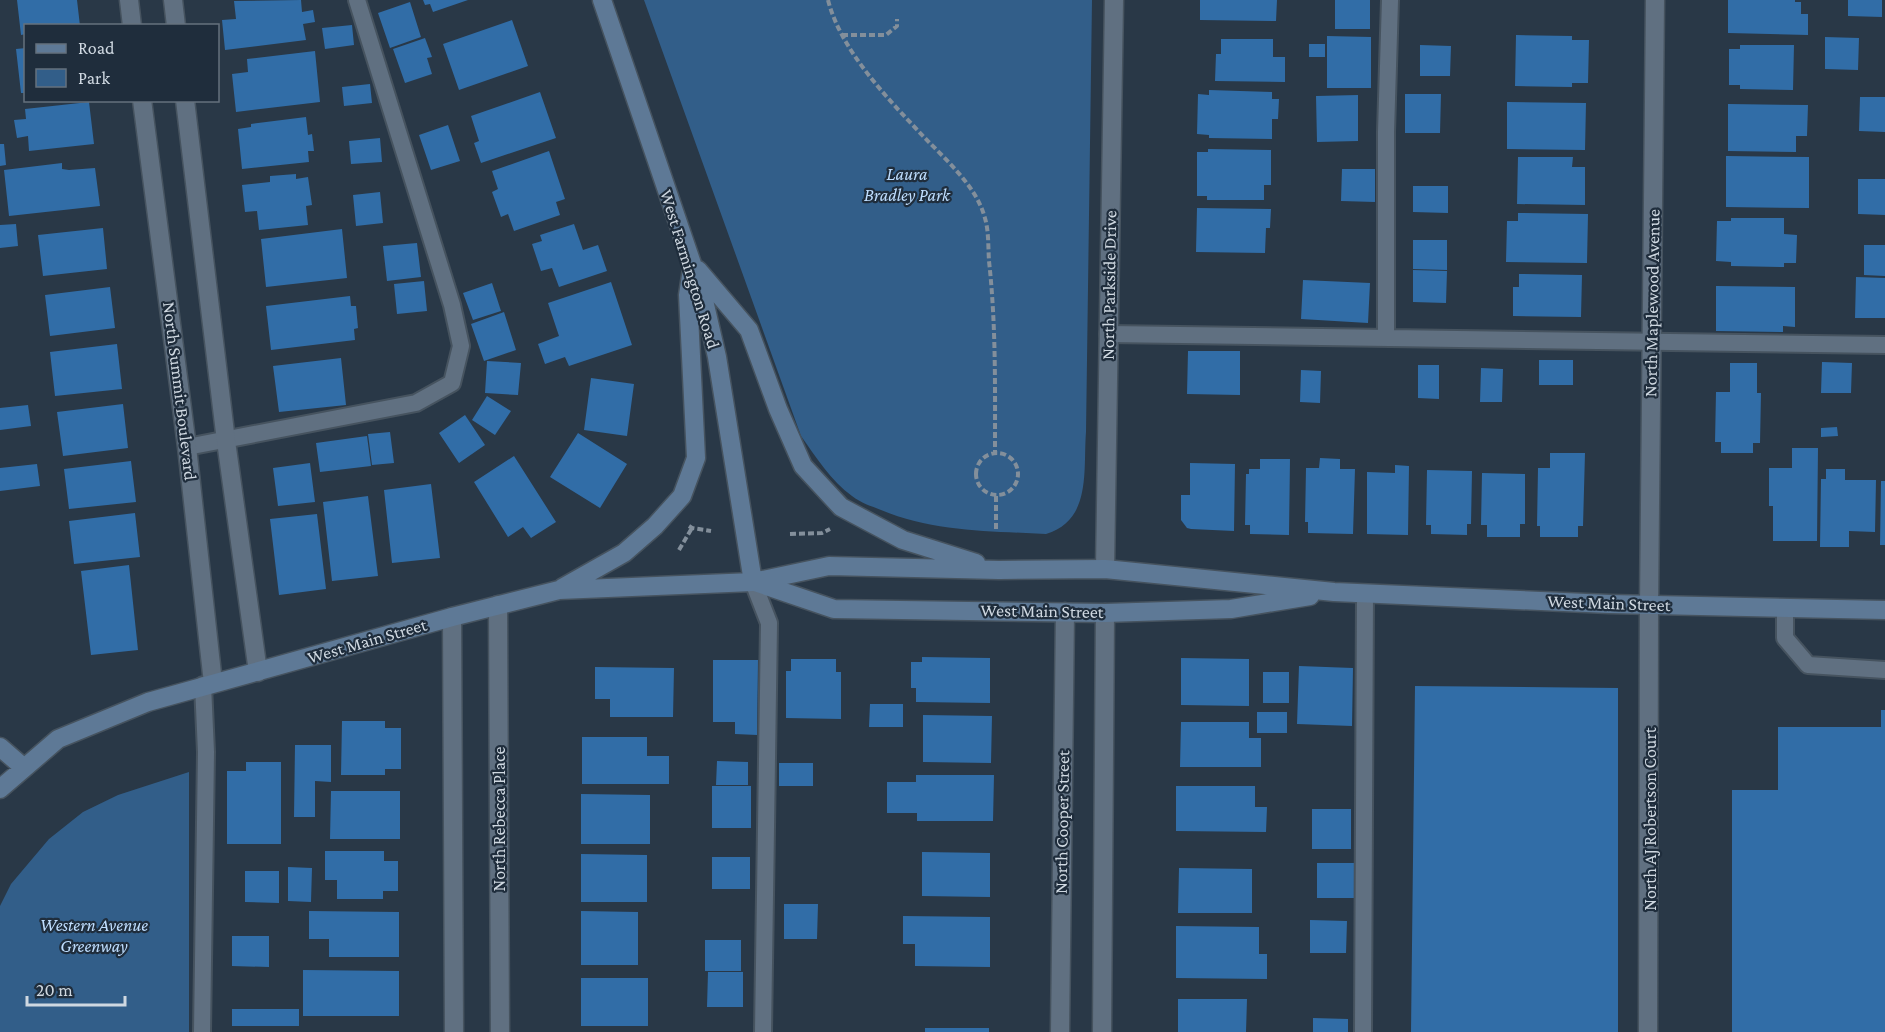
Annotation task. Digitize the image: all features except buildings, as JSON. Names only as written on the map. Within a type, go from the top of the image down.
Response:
[{"type":"main road","name":"West Farmington Road","points":[[602,0],[693,264],[709,322],[717,357],[753,582]]},
{"type":"main road","points":[[693,264],[749,330],[778,409],[803,466],[841,507],[903,540],[999,570]]},
{"type":"main road","points":[[559,590],[624,553],[655,526],[682,496],[696,458],[688,295],[693,264]]},
{"type":"main road","name":"West Main Street","points":[[3,786],[58,739],[148,702],[452,617],[559,590],[753,582],[830,566],[999,570],[1105,569],[1334,592],[1649,606],[1885,610]]},
{"type":"main road","name":"West Main Street","points":[[753,582],[834,609],[1105,613],[1231,609],[1334,592]]},
{"type":"main road","points":[[0,747],[23,767]]},
{"type":"street","points":[[129,0],[132,24]]},
{"type":"street","points":[[173,0],[176,24]]},
{"type":"street","name":"North Parkside Drive","points":[[1105,569],[1114,0]]},
{"type":"street","name":"North Maplewood Avenue","points":[[1649,606],[1655,0]]},
{"type":"street","name":"North Summit Boulevard","points":[[142,102],[187,447],[208,684]]},
{"type":"street","points":[[185,102],[226,441],[258,672]]},
{"type":"street","name":"North Rebecca Place","points":[[498,605],[500,1032]]},
{"type":"street","name":"North AJ Robertson Court","points":[[1648,1032],[1649,606]]},
{"type":"street","name":"North Cooper Street","points":[[1060,1032],[1065,612]]},
{"type":"street","points":[[1102,1032],[1105,613]]},
{"type":"street","points":[[452,617],[454,1032]]},
{"type":"lane","points":[[187,447],[416,403],[452,383],[461,346],[452,304],[357,0]]},
{"type":"lane","points":[[1386,338],[1386,132],[1390,0]]},
{"type":"lane","points":[[1108,334],[1885,345]]},
{"type":"lane","points":[[753,582],[769,624],[763,1032]]},
{"type":"lane","points":[[1363,1032],[1365,592]]},
{"type":"lane","points":[[1785,609],[1785,638],[1808,665],[1885,670]]},
{"type":"lane","points":[[202,1032],[208,684]]},
{"type":"path","points":[[828,0],[846,45],[887,96],[924,137],[949,160],[985,215],[991,277],[995,452]]},
{"type":"path","points":[[841,35],[886,34],[897,26],[897,19]]},
{"type":"path","points":[[995,452],[1010,457],[1018,475],[1014,488],[996,496],[982,490],[975,477],[978,463],[983,457],[995,452]]},
{"type":"path","points":[[996,496],[996,531]]},
{"type":"path","points":[[679,550],[692,528],[711,531]]},
{"type":"path","points":[[790,534],[822,533]]},
{"type":"green space","name":"Laura Bradley Park","points":[[644,0],[1092,0],[1084,478],[1078,506],[1071,518],[1061,527],[1046,534],[983,531],[921,523],[859,501],[844,490],[824,468],[801,436]]},
{"type":"green space","name":"Western Avenue Greenway","points":[[189,772],[189,1032],[0,1032],[0,906],[11,884],[49,839],[83,812],[118,795]]}]
